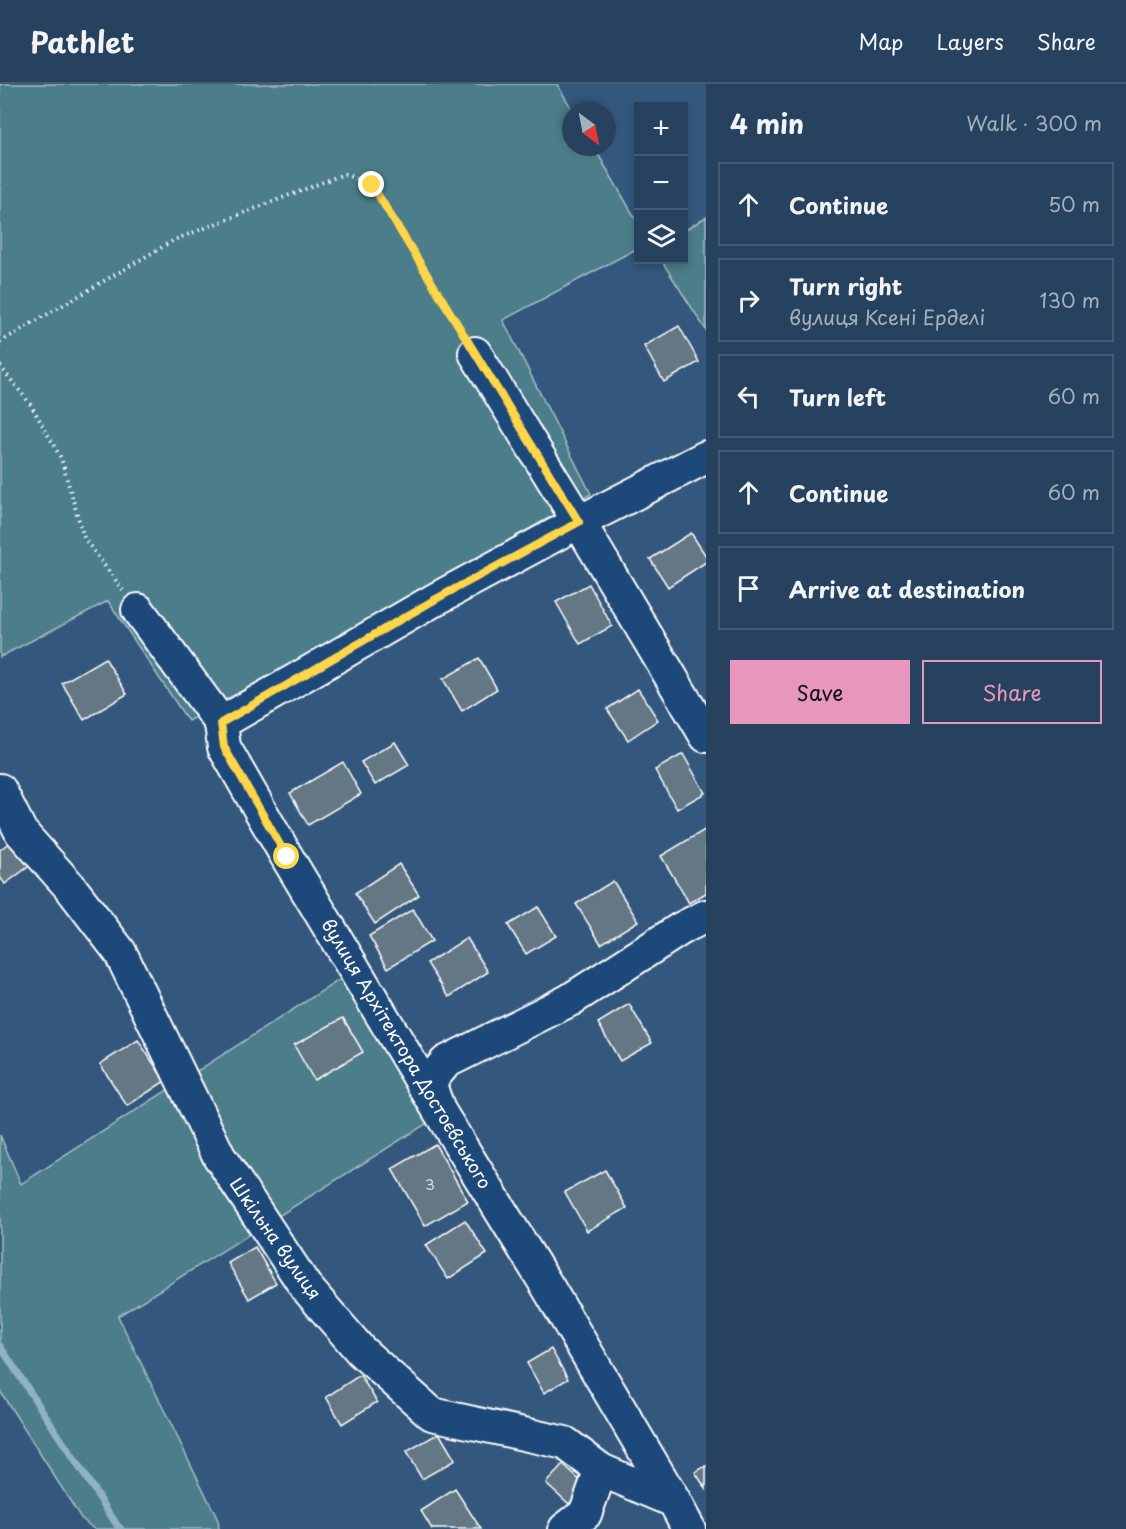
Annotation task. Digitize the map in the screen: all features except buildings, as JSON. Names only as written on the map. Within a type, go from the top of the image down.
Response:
[{"type":"street","points":[[475,353],[706,736]]},
{"type":"street","points":[[221,723],[436,599],[706,457]]},
{"type":"street","name":"вулиця Архітектора Достоєвського","points":[[138,610],[221,723],[224,747],[287,857],[549,1289],[674,1501]]},
{"type":"street","name":"Шкільна вулиця","points":[[0,790],[21,832],[71,888],[120,952],[219,1156],[305,1286],[361,1352],[432,1414],[565,1443],[601,1470],[674,1501]]},
{"type":"street","points":[[438,1109],[429,1082],[446,1062],[570,1000],[682,928],[706,916]]},
{"type":"street","points":[[565,1529],[585,1514],[601,1470]]},
{"type":"street","points":[[674,1501],[689,1529]]},
{"type":"path","points":[[0,342],[174,240],[344,174],[372,185],[475,353]]},
{"type":"path","points":[[0,366],[31,405],[62,458],[84,538],[138,610]]},
{"type":"green space","points":[[0,84],[557,84],[568,102],[562,102],[562,156],[599,156],[634,216],[634,250],[503,320],[591,494],[188,721],[108,601],[0,657]]},
{"type":"green space","points":[[706,217],[706,330],[664,264],[688,264],[688,228]]},
{"type":"green space","points":[[364,964],[450,1109],[118,1316],[218,1520],[219,1529],[94,1529],[81,1518],[0,1391],[0,1135],[21,1184]]},
{"type":"waterway","points":[[0,1346],[121,1529]]},
{"type":"route","points":[[287,857],[224,747],[221,723],[436,599],[579,522],[372,185]]}]
